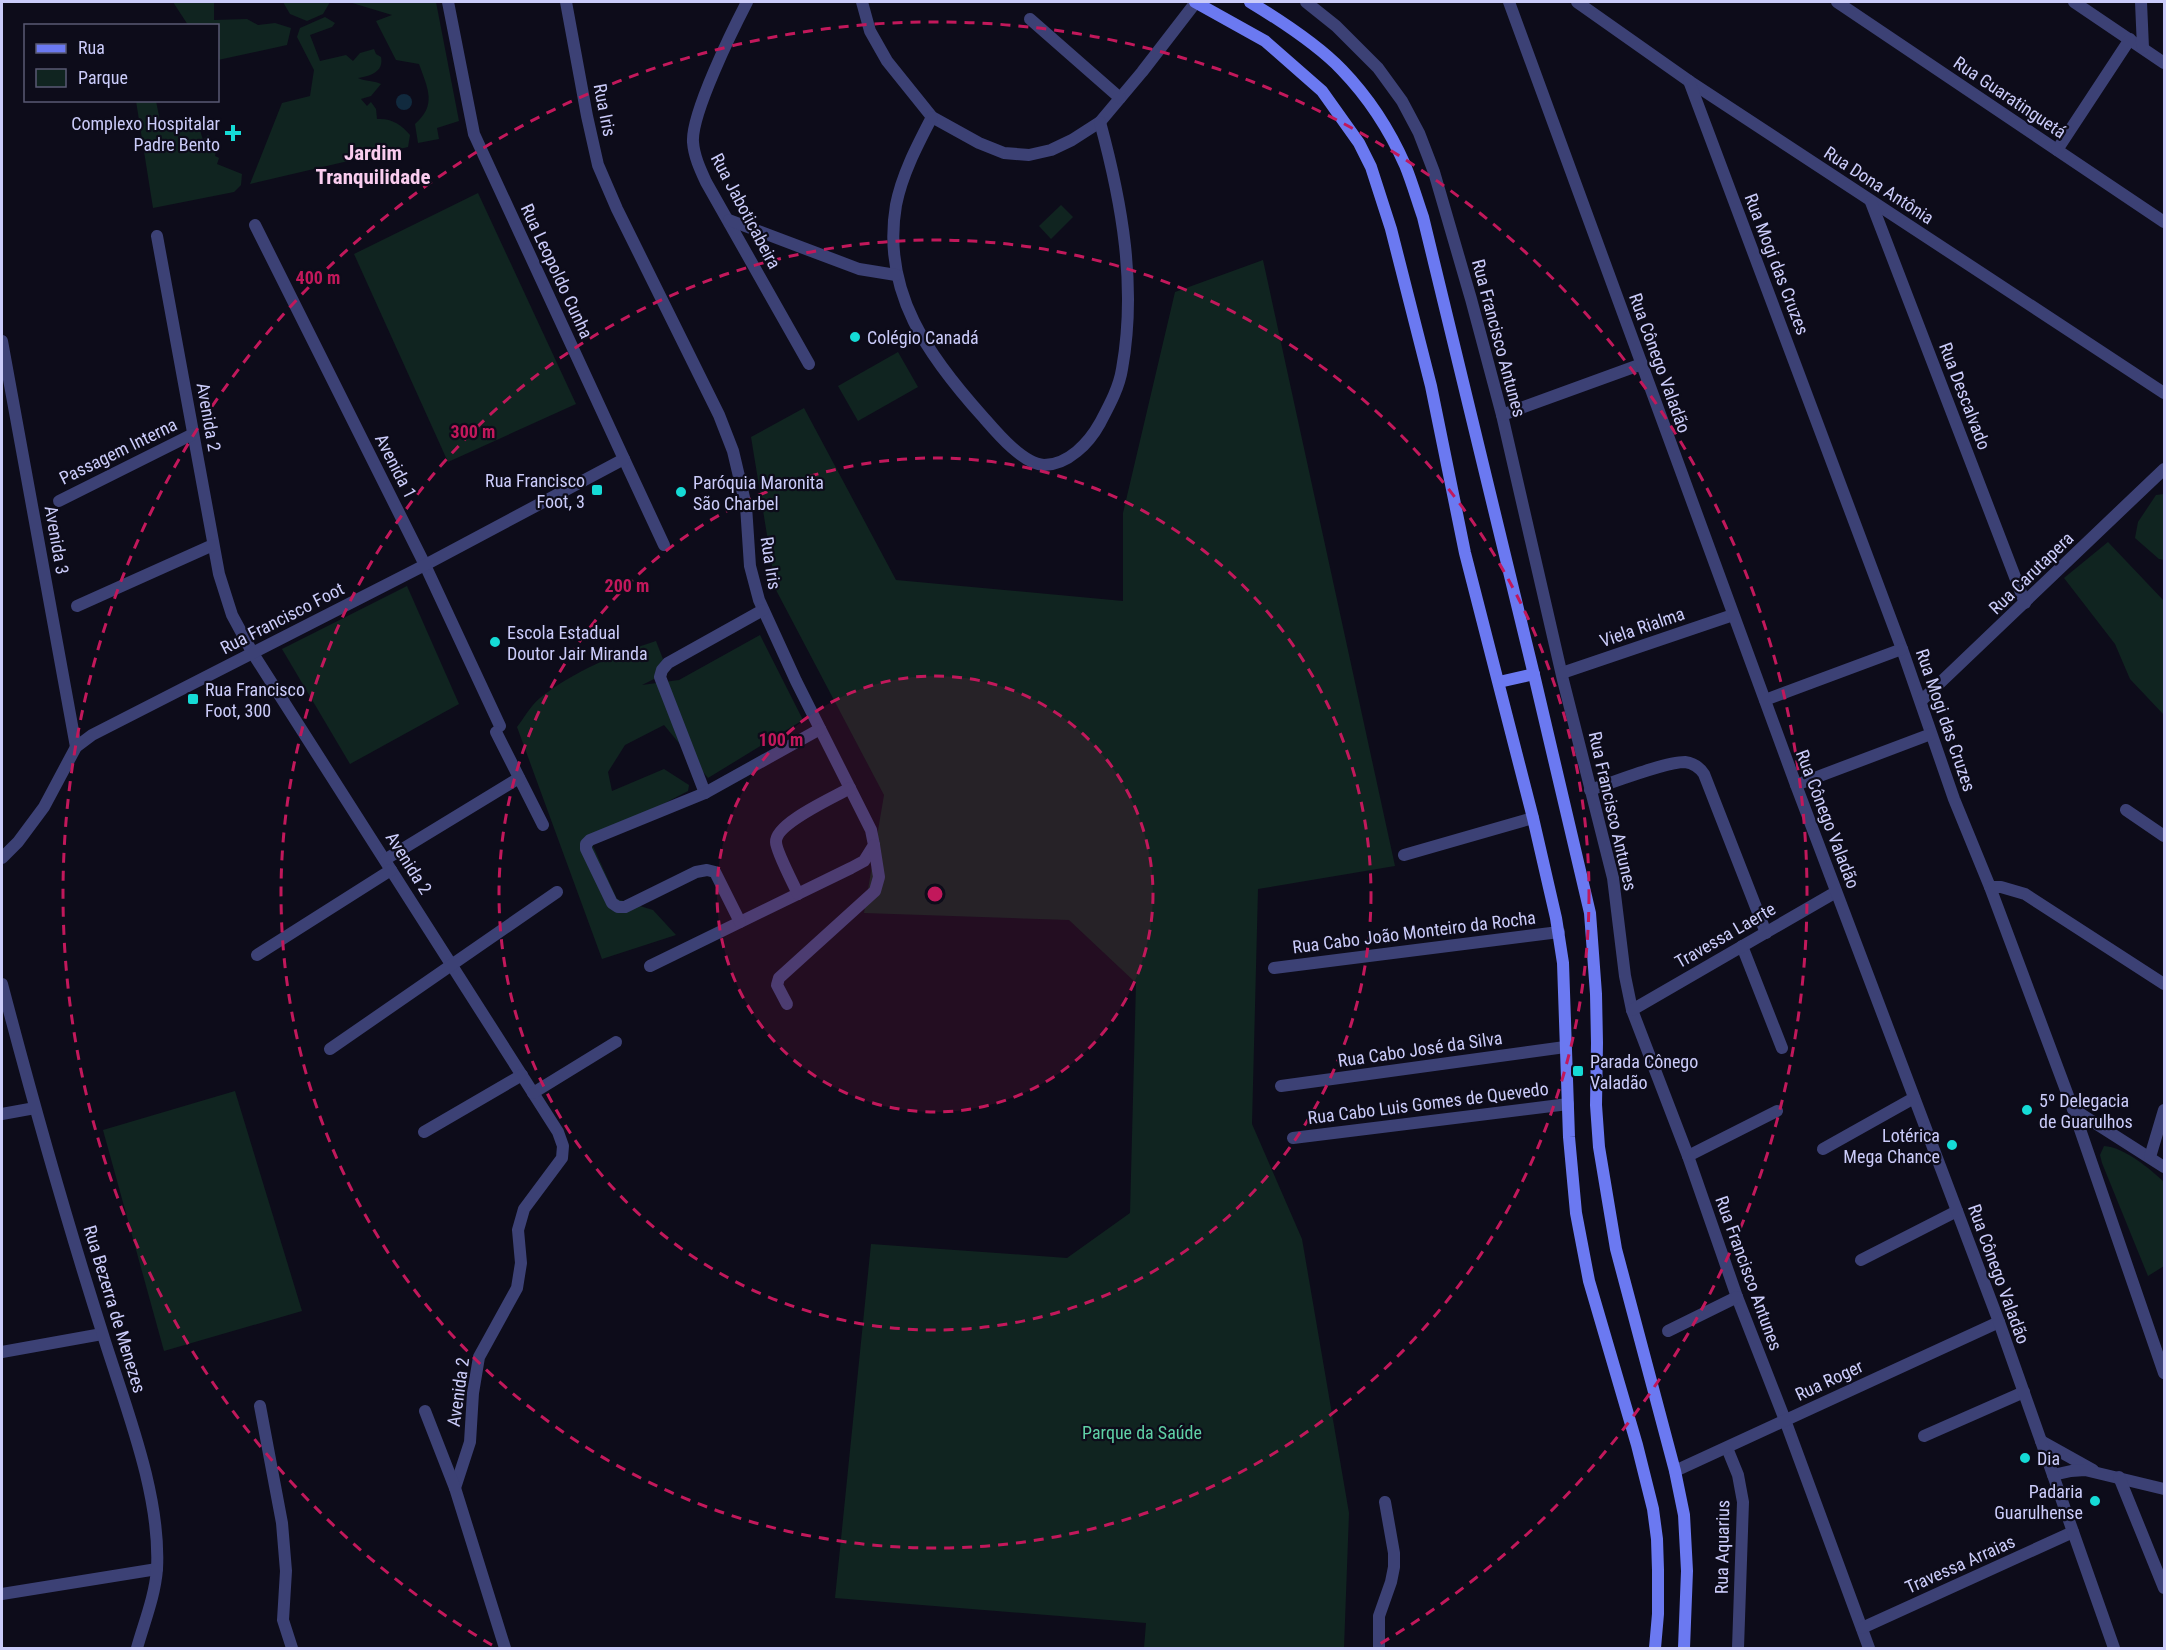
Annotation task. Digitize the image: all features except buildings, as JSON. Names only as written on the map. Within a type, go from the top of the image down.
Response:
[{"type":"main road","points":[[1196,2],[1265,41],[1322,91],[1359,143],[1371,167],[1391,229],[1431,386],[1466,553],[1533,818],[1559,932],[1563,963],[1572,1180],[1582,1249],[1592,1291],[1637,1445],[1653,1509],[1658,1570],[1655,1648]]},
{"type":"main road","points":[[1250,2],[1300,36],[1341,69],[1365,96],[1405,166],[1423,217],[1535,676],[1590,913],[1598,1043],[1596,1105],[1602,1167],[1626,1292],[1675,1471],[1686,1527],[1684,1648]]},
{"type":"main road","points":[[1499,685],[1535,676]]},
{"type":"street","name":"Rua Leopoldo Cunha","points":[[448,2],[474,134],[664,545]]},
{"type":"street","name":"Rua Iris","points":[[566,2],[598,165],[617,209],[719,415],[730,442],[746,506],[750,567],[763,610],[871,830],[879,877],[875,891],[779,978],[777,985],[787,1004]]},
{"type":"street","name":"Rua Jaboticabeira","points":[[747,2],[700,110],[693,139],[696,159],[706,182],[809,364]]},
{"type":"street","points":[[862,2],[870,31],[887,61],[932,117],[979,143],[1004,153],[1029,155],[1051,150],[1100,122],[1196,2]]},
{"type":"street","name":"Rua Francisco Antunes","points":[[1306,2],[1336,26],[1378,68],[1402,101],[1419,133],[1443,202],[1502,415],[1590,790],[1613,878],[1625,976],[1632,1010],[1869,1648]]},
{"type":"street","name":"Rua Cônego Valadão","points":[[1509,2],[1764,700],[1999,1322],[2114,1648]]},
{"type":"street","name":"Rua Dona Antônia","points":[[1577,2],[1689,81],[2164,393]]},
{"type":"street","name":"Rua Guaratinguetá","points":[[1837,2],[2164,222]]},
{"type":"street","points":[[2074,2],[2164,63]]},
{"type":"street","points":[[2141,2],[2143,48]]},
{"type":"street","points":[[1030,19],[1120,98]]},
{"type":"street","points":[[2057,150],[2130,39]]},
{"type":"street","name":"Rua Mogi das Cruzes","points":[[1689,81],[1921,701],[1954,799],[1990,887],[2073,1109],[2164,1373]]},
{"type":"street","points":[[932,117],[908,167],[896,204],[893,256],[897,282],[920,336],[939,366],[994,430],[1031,461],[1043,465],[1059,461],[1078,451],[1094,434],[1113,400],[1122,370],[1128,315],[1127,261],[1122,214],[1100,122]]},
{"type":"street","name":"Rua Descalvado","points":[[1871,202],[2025,603]]},
{"type":"street","points":[[729,220],[859,269],[896,275]]},
{"type":"street","name":"Avenida 1","points":[[255,225],[425,565],[519,778],[543,825]]},
{"type":"street","name":"Avenida 2","points":[[157,236],[213,545],[219,574],[232,615],[252,652],[522,1075],[558,1132],[564,1146],[562,1158],[524,1209],[518,1230],[521,1263],[517,1288],[479,1357],[473,1393],[470,1442],[455,1488]]},
{"type":"street","name":"Avenida 3","points":[[2,340],[76,747]]},
{"type":"street","points":[[1502,415],[1642,364]]},
{"type":"street","name":"Passagem Interna","points":[[59,501],[193,434]]},
{"type":"street","name":"Rua Francisco Foot","points":[[2,858],[18,842],[44,807],[76,747],[92,735],[425,565],[624,459]]},
{"type":"street","name":"Rua Carutapera","points":[[1921,701],[2164,469]]},
{"type":"street","points":[[77,606],[213,545]]},
{"type":"street","points":[[705,792],[660,677],[662,670],[668,663],[763,610]]},
{"type":"street","name":"Viela Rialma","points":[[1562,673],[1733,615]]},
{"type":"street","points":[[1764,700],[1902,650]]},
{"type":"street","points":[[740,922],[715,872],[706,870],[696,872],[625,907],[618,907],[612,903],[586,849],[586,844],[590,840],[705,792],[820,729]]},
{"type":"street","points":[[1796,785],[1931,734]]},
{"type":"street","points":[[1590,790],[1684,762],[1693,764],[1704,774],[1766,933]]},
{"type":"street","points":[[257,955],[388,864],[519,778]]},
{"type":"street","points":[[798,894],[776,843],[778,832],[787,824],[850,788]]},
{"type":"street","points":[[2126,810],[2164,836]]},
{"type":"street","points":[[1404,855],[1533,818]]},
{"type":"street","points":[[650,966],[864,861],[874,845]]},
{"type":"street","points":[[1990,887],[2001,887],[2025,894],[2164,984]]},
{"type":"street","points":[[330,1049],[557,892]]},
{"type":"street","name":"Travessa Laerte","points":[[1632,1010],[1836,892]]},
{"type":"street","name":"Rua Cabo João Monteiro da Rocha","points":[[1274,968],[1559,932]]},
{"type":"street","points":[[1743,946],[1782,1048]]},
{"type":"street","name":"Rua Bezerra de Menezes","points":[[2,984],[35,1108],[143,1465],[155,1530],[157,1569],[151,1601],[137,1648]]},
{"type":"street","points":[[533,1093],[616,1042]]},
{"type":"street","name":"Rua Cabo José da Silva","points":[[1281,1086],[1565,1047]]},
{"type":"street","points":[[424,1132],[522,1075]]},
{"type":"street","points":[[1823,1149],[1914,1098]]},
{"type":"street","name":"Rua Cabo Luis Gomes de Quevedo","points":[[1293,1138],[1568,1104]]},
{"type":"street","points":[[2,1114],[35,1108]]},
{"type":"street","points":[[2073,1109],[2164,1167]]},
{"type":"street","points":[[2150,1157],[2164,1110]]},
{"type":"street","points":[[1688,1156],[1777,1111]]},
{"type":"street","points":[[1860,1260],[1957,1211]]},
{"type":"street","points":[[1668,1331],[1737,1297]]},
{"type":"street","name":"Rua Roger","points":[[1675,1471],[1999,1322]]},
{"type":"street","points":[[2,1352],[102,1334]]},
{"type":"street","points":[[1924,1436],[2024,1392]]},
{"type":"street","points":[[260,1406],[282,1523],[286,1571],[283,1620],[292,1648]]},
{"type":"street","points":[[425,1411],[455,1488],[505,1648]]},
{"type":"street","points":[[2041,1441],[2097,1472]]},
{"type":"street","name":"Rua Aquarius","points":[[1727,1448],[1738,1475],[1743,1502],[1738,1648]]},
{"type":"street","points":[[2053,1475],[2072,1471],[2097,1472],[2164,1489]]},
{"type":"street","points":[[2119,1477],[2164,1588]]},
{"type":"street","points":[[1379,1648],[1379,1616],[1394,1567],[1394,1553],[1385,1502]]},
{"type":"street","name":"Travessa Arraias","points":[[1862,1628],[2073,1532]]},
{"type":"street","points":[[2,1594],[157,1569]]},
{"type":"green space","points":[[173,2],[214,2],[214,20],[247,19],[258,25],[275,23],[291,28],[287,45],[219,60],[219,24],[187,24]]},
{"type":"green space","points":[[283,2],[330,2],[323,14],[307,21],[290,14]]},
{"type":"green space","points":[[349,2],[436,2],[459,121],[437,128],[439,139],[418,143],[415,124],[426,110],[429,96],[419,64],[396,60],[376,21],[392,15]]},
{"type":"green space","points":[[325,17],[335,23],[332,27],[310,35],[320,61],[346,55],[353,61],[360,53],[374,49],[381,57],[378,70],[358,78],[381,84],[371,96],[361,99],[367,106],[371,102],[376,109],[377,119],[391,121],[407,131],[410,135],[408,147],[250,184],[282,103],[310,96],[314,70],[297,37],[300,28]]},
{"type":"green space","points":[[136,102],[156,102],[161,126],[191,122],[199,127],[203,140],[208,135],[217,147],[215,156],[219,158],[217,164],[242,174],[241,185],[234,192],[153,208]]},
{"type":"green space","points":[[478,193],[576,404],[448,462],[354,254]]},
{"type":"green space","points":[[1061,205],[1073,217],[1051,239],[1039,226]]},
{"type":"green space","name":"Parque da Saúde","points":[[1263,260],[1395,866],[1258,889],[1252,1124],[1302,1239],[1349,1513],[1344,1648],[1144,1648],[1146,1623],[835,1598],[871,1244],[1067,1258],[1130,1213],[1136,983],[1069,920],[864,913],[884,795],[776,590],[751,437],[804,408],[896,580],[1123,601],[1123,513],[1175,292]]},
{"type":"green space","points":[[898,352],[918,387],[858,421],[838,386]]},
{"type":"green space","points":[[2164,494],[2164,560],[2159,559],[2135,538],[2138,522],[2156,495]]},
{"type":"green space","points":[[2108,542],[2164,601],[2164,715],[2130,679],[2115,644],[2064,578]]},
{"type":"green space","points":[[407,586],[459,704],[350,764],[282,649]]},
{"type":"green space","points":[[760,635],[803,720],[708,778],[664,725],[625,745],[608,772],[612,791],[664,769],[689,785],[688,791],[591,842],[617,899],[653,910],[676,935],[602,959],[517,727],[534,704],[553,688],[596,664],[626,652],[656,641],[668,672],[642,685],[679,680]]},
{"type":"green space","points":[[235,1091],[302,1311],[164,1351],[103,1130]]},
{"type":"green space","points":[[2104,1146],[2128,1154],[2164,1182],[2164,1266],[2148,1276],[2102,1163],[2100,1155]]},
{"type":"water","points":[[404,94],[412,102],[404,110],[396,102]]},
{"type":"place","name":"Complexo Hospitalar Padre Bento","points":[[233,133]]},
{"type":"place","name":"Colégio Canadá","points":[[855,337]]},
{"type":"place","name":"Rua Francisco Foot, 3","points":[[597,490]]},
{"type":"place","name":"Paróquia Maronita São Charbel","points":[[681,492]]},
{"type":"place","name":"Escola Estadual Doutor Jair Miranda","points":[[495,642]]},
{"type":"place","name":"Rua Francisco Foot, 300","points":[[193,699]]},
{"type":"place","name":"Parada Cônego Valadão","points":[[1578,1071]]},
{"type":"place","name":"5º Delegacia de Guarulhos","points":[[2027,1110]]},
{"type":"place","name":"Lotérica Mega Chance","points":[[1952,1145]]},
{"type":"place","name":"Dia","points":[[2025,1458]]},
{"type":"place","name":"Padaria Guarulhense","points":[[2095,1501]]},
{"type":"district","name":"Jardim Tranquilidade","points":[[373,165]]}]
